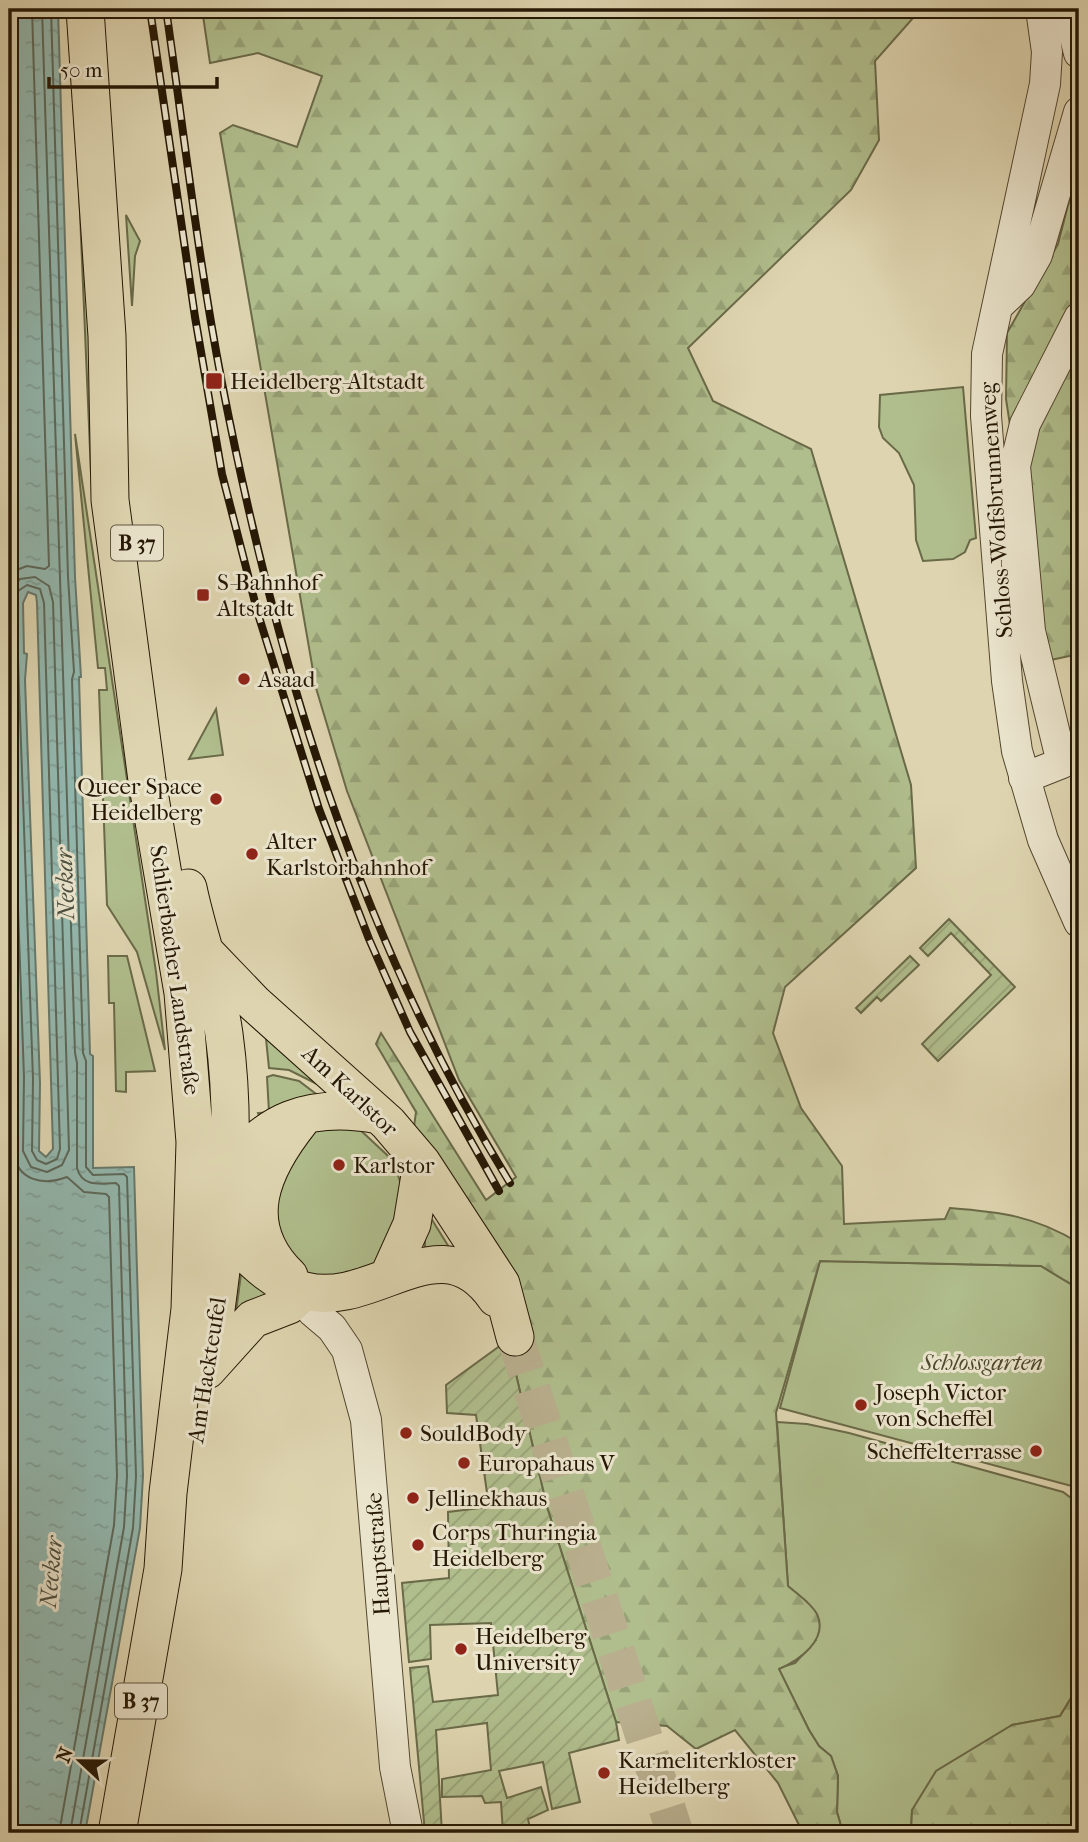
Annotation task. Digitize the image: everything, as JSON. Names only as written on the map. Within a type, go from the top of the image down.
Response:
[{"type":"main road","name":"Schlierbacher Landstraße","points":[[85,9],[107,336],[110,500],[147,780],[183,993],[206,1213]]},
{"type":"main road","name":"Schlierbacher Landstraße","points":[[107,336],[164,749],[189,891],[223,1031],[229,1078],[231,1167]]},
{"type":"main road","name":"Am Karlstor","points":[[204,951],[254,1003],[379,1115],[422,1163],[501,1284],[515,1337],[495,1297],[482,1280],[465,1269],[441,1264],[389,1275],[352,1290],[304,1291]]},
{"type":"main road","points":[[231,1167],[268,1132],[305,1115],[331,1109],[379,1115]]},
{"type":"main road","points":[[304,1291],[277,1264],[268,1249],[258,1208],[270,1167],[305,1115]]},
{"type":"main road","points":[[389,1275],[412,1224],[422,1163]]},
{"type":"main road","name":"Am Hackteufel","points":[[117,1833],[163,1569],[168,1493],[206,1213],[231,1167]]},
{"type":"main road","name":"Am Hackteufel","points":[[163,1569],[186,1497],[207,1370],[206,1213]]},
{"type":"main road","points":[[206,1213],[259,1265],[304,1291]]},
{"type":"main road","points":[[207,1370],[253,1319],[289,1305],[304,1291]]},
{"type":"street","name":"Schloss-Wolfsbrunnenweg","points":[[1041,9],[1047,52],[1045,84],[987,354],[986,416],[1007,681],[1024,778],[1047,851],[1079,922]]},
{"type":"street","points":[[1068,9],[1079,53]]},
{"type":"street","points":[[998,305],[1020,285],[1037,255],[1079,112]]},
{"type":"street","points":[[1024,778],[1062,763],[1030,631],[1015,481],[1016,454],[1025,424],[1079,318]]},
{"type":"street","name":"Hauptstraße","points":[[304,1291],[313,1311],[332,1328],[347,1350],[366,1420],[396,1767],[408,1833]]},
{"type":"green space","points":[[67,9],[70,9],[85,242],[91,474],[79,190]]},
{"type":"green space","points":[[202,9],[921,9],[875,61],[879,140],[851,190],[688,348],[713,401],[811,449],[911,785],[916,868],[785,987],[773,1033],[801,1108],[842,1166],[844,1224],[945,1219],[950,1208],[985,1211],[1032,1221],[1079,1243],[1079,1289],[1041,1266],[820,1261],[776,1413],[788,1586],[808,1602],[817,1614],[820,1624],[819,1632],[810,1648],[795,1661],[779,1669],[809,1730],[819,1746],[831,1756],[838,1776],[837,1812],[843,1833],[803,1833],[778,1783],[735,1730],[696,1749],[667,1726],[616,1722],[547,1507],[508,1340],[413,1134],[416,1112],[376,1044],[381,1033],[486,1200],[516,1177],[459,1080],[347,791],[316,688],[220,133],[233,125],[297,147],[322,76],[258,53],[210,63]]},
{"type":"green space","points":[[1079,162],[1079,654],[1046,661],[1006,399],[1007,333],[1058,244]]},
{"type":"green space","points":[[126,215],[140,241],[135,256],[132,306]]},
{"type":"green space","points":[[963,387],[976,538],[970,540],[965,552],[953,559],[923,561],[916,540],[914,485],[899,453],[883,438],[879,427],[880,395]]},
{"type":"green space","points":[[75,434],[156,972],[165,1050],[137,952],[107,905],[99,690],[107,690],[105,668],[98,668]]},
{"type":"green space","points":[[216,709],[223,755],[189,759]]},
{"type":"green space","points":[[949,919],[1015,987],[938,1061],[922,1044],[991,975],[951,933],[928,956],[920,948]]},
{"type":"green space","points":[[108,956],[127,956],[155,1071],[126,1072],[126,1092],[116,1091],[114,1003],[109,1003]]},
{"type":"green space","points":[[910,956],[919,965],[881,1001],[877,997],[861,1013],[856,1008]]},
{"type":"green space","points":[[265,1029],[317,1084],[289,1070],[269,1068]]},
{"type":"green space","points":[[273,1075],[299,1081],[320,1097],[260,1118],[258,1113],[269,1112],[267,1077]]},
{"type":"green space","points":[[322,1122],[357,1127],[387,1155],[397,1172],[403,1191],[381,1264],[344,1273],[319,1275],[296,1267],[284,1252],[268,1194]]},
{"type":"green space","points":[[429,1215],[452,1252],[425,1248],[425,1216]]},
{"type":"green space","name":"Schlossgarten","points":[[820,1261],[1041,1266],[1079,1289],[1079,1488],[780,1408]]},
{"type":"green space","points":[[241,1274],[278,1295],[236,1312]]},
{"type":"green space","points":[[508,1340],[547,1507],[616,1722],[619,1740],[569,1753],[580,1802],[552,1809],[543,1762],[499,1771],[507,1798],[541,1787],[548,1810],[528,1819],[531,1833],[503,1833],[501,1802],[485,1803],[482,1796],[442,1797],[442,1779],[491,1770],[487,1723],[436,1730],[442,1833],[425,1833],[410,1668],[428,1666],[433,1702],[498,1695],[491,1623],[430,1625],[431,1659],[409,1662],[402,1583],[449,1578],[448,1512],[489,1507],[476,1415],[447,1413],[446,1385]]},
{"type":"green space","points":[[777,1422],[807,1424],[849,1433],[1063,1492],[1079,1504],[1079,1685],[1060,1716],[1012,1725],[912,1810],[911,1833],[843,1833],[837,1812],[838,1776],[831,1756],[819,1746],[809,1730],[778,1668],[795,1663],[816,1640],[807,1602],[788,1586]]},
{"type":"green space","points":[[1079,1685],[1079,1833],[911,1833],[912,1810],[936,1771],[1012,1725],[1060,1716]]},
{"type":"water","name":"Neckar","points":[[9,9],[58,9],[75,577],[81,677],[90,1054],[93,1056],[93,1168],[134,1167],[143,1476],[140,1528],[85,1833],[9,1833]],"holes":[[[28,592],[36,595],[53,1149],[46,1157],[39,1151],[40,1083],[25,680],[27,654],[24,653],[23,603]]]},
{"type":"tunnel","points":[[515,1337],[675,1833]]},
{"type":"railway","points":[[150,9],[195,317],[222,474],[258,614],[319,809],[369,939],[410,1032],[499,1191]]},
{"type":"railway","points":[[166,9],[213,336],[244,489],[297,696],[330,797],[367,896],[409,993],[456,1089],[510,1183]]},
{"type":"place","name":"Heidelberg-Altstadt","points":[[214,381]]},
{"type":"place","name":"S-Bahnhof Altstadt","points":[[203,595]]},
{"type":"place","name":"Asaad","points":[[244,679]]},
{"type":"place","name":"Queer Space Heidelberg","points":[[216,799]]},
{"type":"place","name":"Alter Karlstorbahnhof","points":[[252,854]]},
{"type":"place","name":"Karlstor","points":[[339,1165]]},
{"type":"place","name":"Joseph Victor von Scheffel","points":[[861,1405]]},
{"type":"place","name":"SouldBody","points":[[406,1433]]},
{"type":"place","name":"Scheffelterrasse","points":[[1036,1451]]},
{"type":"place","name":"Europahaus V","points":[[464,1463]]},
{"type":"place","name":"Jellinekhaus","points":[[413,1498]]},
{"type":"place","name":"Corps Thuringia Heidelberg","points":[[418,1545]]},
{"type":"place","name":"Heidelberg University","points":[[461,1649]]},
{"type":"place","name":"Karmeliterkloster Heidelberg","points":[[604,1773]]}]
